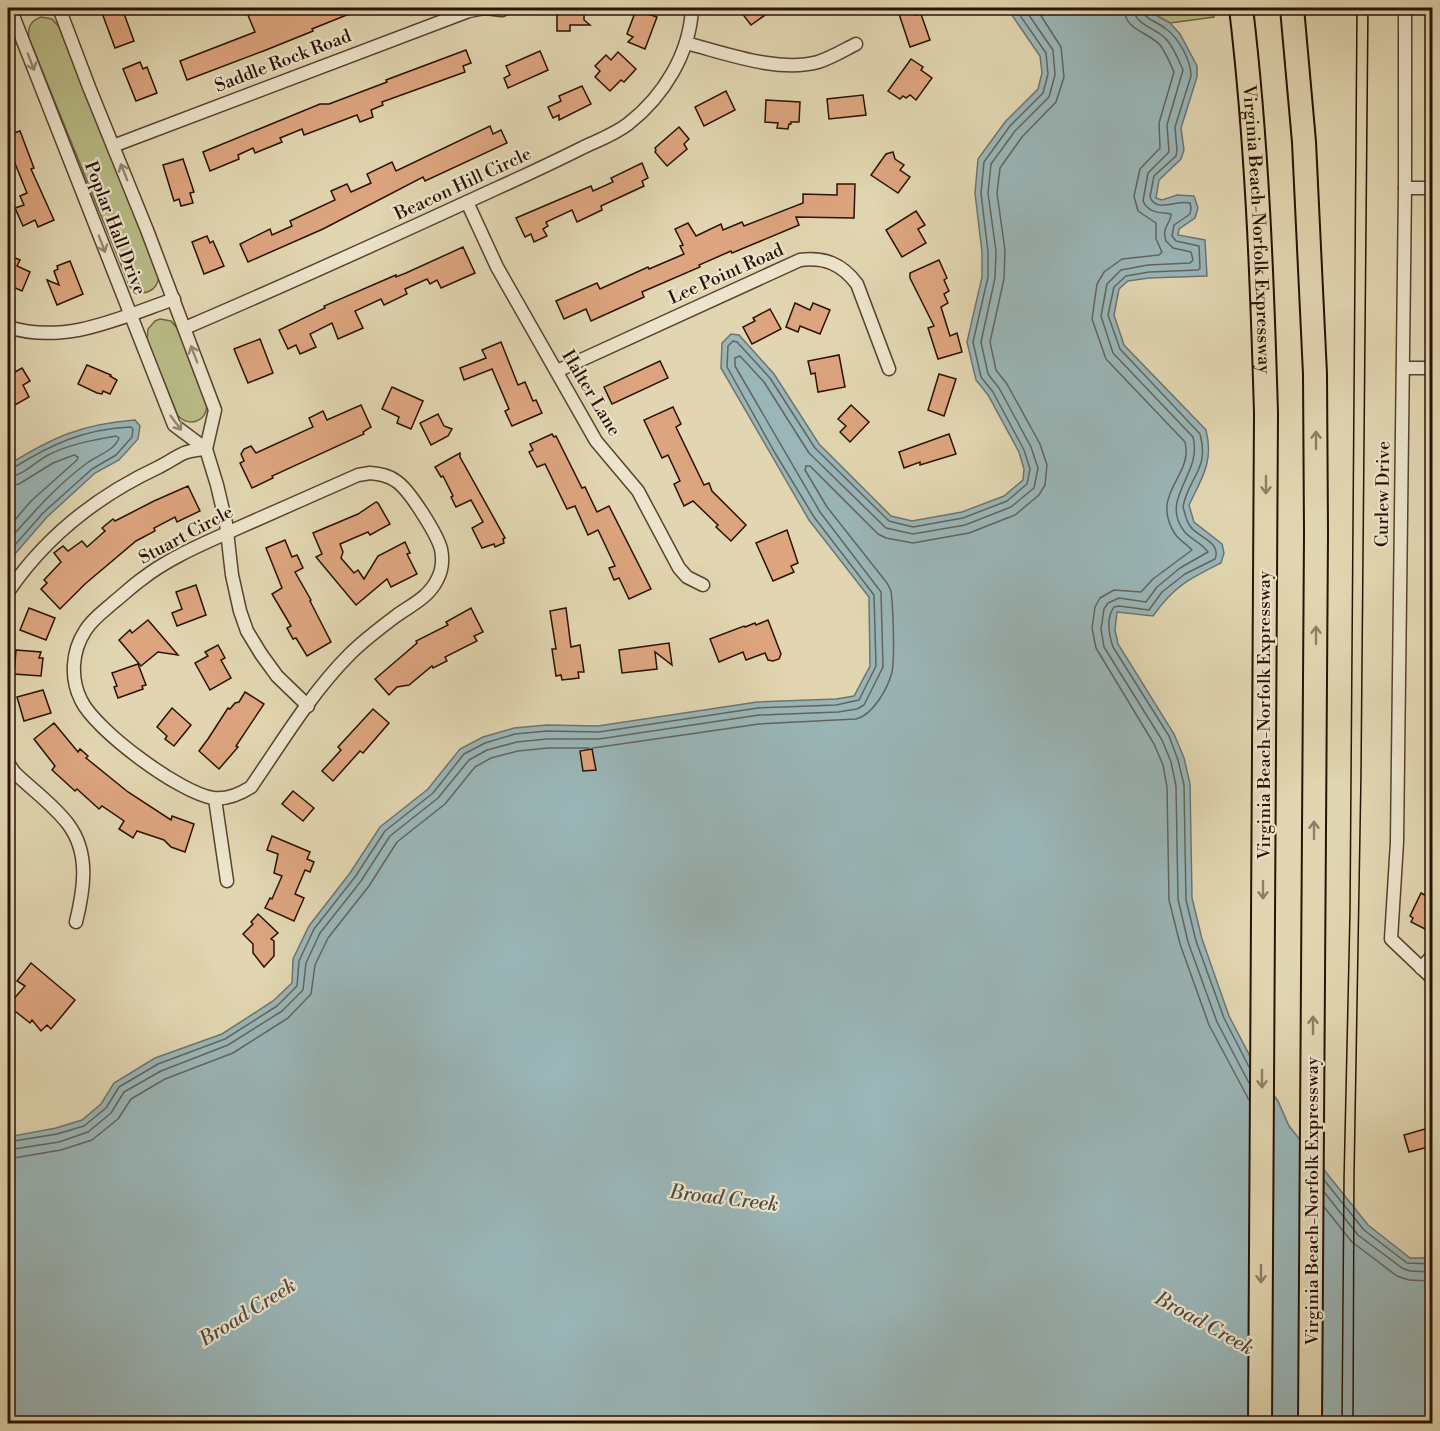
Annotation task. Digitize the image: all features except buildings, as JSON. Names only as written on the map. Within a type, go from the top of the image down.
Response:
[{"type":"highway","name":"Virginia Beach-Norfolk Expressway","points":[[1241,8],[1256,156],[1266,402],[1260,1424]]},
{"type":"highway","name":"Virginia Beach-Norfolk Expressway","points":[[1292,8],[1304,142],[1315,374],[1316,545],[1310,1424]]},
{"type":"street","name":"Poplar Hall Drive","points":[[13,9],[174,425],[206,449],[215,410],[174,299],[59,8]]},
{"type":"street","name":"Saddle Rock Road","points":[[112,146],[469,10],[485,8],[502,10]]},
{"type":"street","name":"Beacon Hill Circle","points":[[185,328],[467,202],[628,124],[646,109],[664,87],[676,66],[686,43],[692,8]]},
{"type":"street","name":"Curlew Drive","points":[[1405,8],[1397,842],[1391,939],[1432,978]]},
{"type":"street","points":[[686,43],[744,58],[790,65],[820,61],[856,44]]},
{"type":"street","points":[[1405,188],[1432,188]]},
{"type":"street","name":"Halter Lane","points":[[467,202],[496,267],[596,441],[638,491],[679,568],[687,577],[703,585]]},
{"type":"street","name":"Lee Point Road","points":[[556,371],[800,260],[813,258],[839,265],[857,284],[889,369]]},
{"type":"street","points":[[8,327],[33,332],[60,333],[87,329],[174,299]]},
{"type":"street","points":[[1402,368],[1432,368]]},
{"type":"street","points":[[8,592],[41,550],[71,522],[102,498],[180,453],[206,449],[218,485],[228,532],[232,575],[247,630],[277,676],[308,706]]},
{"type":"street","name":"Stuart Circle","points":[[382,474],[396,480],[405,488],[439,542],[442,564],[438,579],[430,591],[376,631],[349,655],[320,687],[308,706],[251,787],[241,794],[215,799],[201,795],[171,780],[108,733],[93,718],[81,702],[76,687],[74,666],[78,645],[92,621],[142,578],[172,559],[358,475],[382,474]]},
{"type":"street","points":[[8,763],[14,772],[68,823],[78,841],[84,876],[76,922]]},
{"type":"street","points":[[215,799],[227,881]]},
{"type":"street","points":[[1421,968],[1432,956]]},
{"type":"green space","points":[[1143,8],[1213,8],[1214,17],[1170,23]]},
{"type":"green space","points":[[41,17],[52,19],[59,27],[159,275],[156,286],[149,292],[139,292],[130,287],[29,38],[30,25]]},
{"type":"green space","points":[[160,319],[171,321],[178,329],[207,405],[204,415],[197,421],[187,421],[178,416],[147,340],[148,329]]},
{"type":"water","name":"Broad Creek","points":[[1007,8],[1143,8],[1170,23],[1180,34],[1197,66],[1197,77],[1181,128],[1184,150],[1181,159],[1159,180],[1156,198],[1162,200],[1177,195],[1194,196],[1198,208],[1195,218],[1179,229],[1178,235],[1205,240],[1207,276],[1128,281],[1119,289],[1114,315],[1124,345],[1206,430],[1208,460],[1189,505],[1194,522],[1222,544],[1224,553],[1221,563],[1175,590],[1153,616],[1117,612],[1115,630],[1118,644],[1174,734],[1184,758],[1190,784],[1192,898],[1202,939],[1229,1016],[1263,1081],[1278,1101],[1289,1126],[1368,1225],[1410,1258],[1432,1258],[1432,1423],[8,1424],[8,1137],[56,1128],[82,1120],[101,1104],[114,1083],[155,1058],[222,1034],[273,1001],[292,983],[293,959],[309,926],[350,873],[380,827],[428,789],[460,749],[483,737],[514,728],[547,725],[598,726],[757,702],[836,699],[854,696],[870,666],[869,597],[809,520],[721,368],[722,343],[731,334],[739,335],[774,374],[819,444],[891,516],[912,521],[962,512],[1004,496],[1023,480],[1024,469],[1019,452],[988,395],[976,380],[967,342],[982,277],[982,252],[975,193],[978,159],[1005,122],[1038,89],[1042,73],[1040,56]]},
{"type":"water","points":[[135,420],[140,426],[138,439],[119,460],[95,473],[47,517],[8,562],[8,465],[68,434],[99,425]]},
{"type":"tram line","points":[[1342,1424],[1344,1179],[1350,912],[1357,8]]},
{"type":"tram line","points":[[1353,1424],[1368,8]]}]
